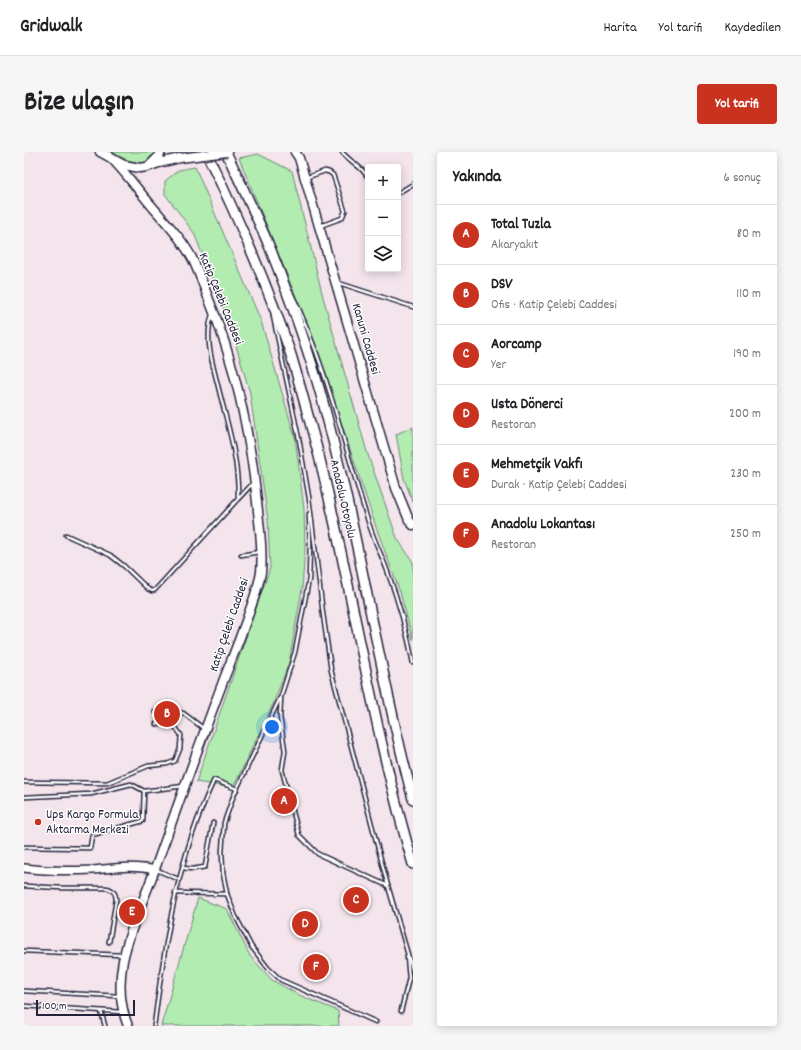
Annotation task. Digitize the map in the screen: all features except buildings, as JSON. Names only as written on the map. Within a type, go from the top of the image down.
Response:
[{"type":"highway","name":"Anadolu Otoyolu","points":[[206,152],[232,204],[266,286],[291,356],[319,456],[378,731],[413,864]]},
{"type":"highway","name":"Anadolu Otoyolu","points":[[226,152],[269,247],[301,331],[321,395],[347,501],[394,722],[413,799]]},
{"type":"main road","points":[[100,152],[132,167],[147,167],[159,162],[180,158],[226,152]]},
{"type":"main road","points":[[147,167],[156,161],[161,152]]},
{"type":"main road","name":"Kanuni Caddesi","points":[[298,154],[396,488],[409,520],[413,525]]},
{"type":"main road","name":"Katip Çelebi Caddesi","points":[[109,156],[121,167],[145,198],[179,237],[192,258],[213,310],[229,355],[245,423],[255,481],[262,552],[261,574],[249,614],[205,729],[123,955],[120,976],[120,996],[122,1012],[128,1026]]},
{"type":"street","points":[[24,868],[50,871],[137,867],[155,870]]},
{"type":"lane","points":[[342,152],[348,159],[365,171]]},
{"type":"lane","points":[[305,178],[325,171],[333,175],[345,211],[342,218],[319,226]]},
{"type":"lane","points":[[401,191],[413,184]]},
{"type":"lane","points":[[269,247],[305,319],[369,525],[398,602],[413,663]]},
{"type":"lane","points":[[336,283],[413,307]]},
{"type":"lane","points":[[266,286],[286,374],[309,498],[331,670],[388,886],[413,972]]},
{"type":"lane","points":[[213,310],[208,326],[208,345],[234,451],[238,478],[238,499]]},
{"type":"lane","points":[[66,535],[110,555],[148,589],[155,590],[255,481]]},
{"type":"lane","points":[[309,498],[309,579],[295,652],[281,696],[233,797],[224,823],[222,852],[223,873],[227,894],[236,915],[251,946],[268,968],[281,980],[376,1022]]},
{"type":"lane","points":[[241,555],[262,552]]},
{"type":"lane","points":[[281,696],[280,717],[285,751],[282,770],[299,835],[318,854],[388,886]]},
{"type":"lane","points":[[155,712],[183,713],[205,729]]},
{"type":"lane","points":[[24,782],[108,783],[148,766],[167,764],[175,761],[180,749],[181,735],[173,724],[156,724]]},
{"type":"lane","points":[[154,1026],[165,945],[175,893],[193,832],[214,780],[238,789]]},
{"type":"lane","points":[[24,797],[91,794],[131,784],[144,791],[184,786]]},
{"type":"lane","points":[[24,847],[90,848],[92,835],[143,821],[144,791]]},
{"type":"lane","points":[[182,868],[193,869],[205,867],[213,823]]},
{"type":"lane","points":[[155,870],[178,879]]},
{"type":"lane","points":[[24,886],[111,889],[115,894],[116,900],[109,942]]},
{"type":"lane","points":[[175,893],[227,894]]},
{"type":"lane","points":[[401,1011],[409,978],[407,950]]},
{"type":"lane","points":[[24,951],[123,955]]},
{"type":"lane","points":[[24,991],[120,996]]},
{"type":"lane","points":[[24,1006],[122,1012]]},
{"type":"lane","points":[[101,1011],[104,1026]]},
{"type":"green space","points":[[112,152],[155,152],[151,158],[141,163],[123,158]]},
{"type":"green space","points":[[258,154],[292,171],[323,297],[367,452],[397,538],[413,562],[413,640],[400,592],[301,309],[239,158]]},
{"type":"green space","points":[[195,167],[261,321],[295,437],[304,509],[305,549],[302,589],[289,663],[273,704],[233,788],[196,782],[270,568],[268,521],[250,393],[229,322],[194,233],[165,194],[165,181],[179,170]]},
{"type":"green space","points":[[413,427],[413,502],[404,479],[396,434]]},
{"type":"green space","points":[[198,898],[227,909],[250,956],[272,980],[299,995],[338,1011],[339,1026],[161,1026]]},
{"type":"place","name":"DSV","points":[[167,714]]},
{"type":"place","name":"Total Tuzla","points":[[284,801]]},
{"type":"place","name":"Ups Kargo Formula Aktarma Merkezi","points":[[38,822]]},
{"type":"place","name":"Aorcamp","points":[[356,900]]},
{"type":"place","name":"Mehmetçik Vakfı","points":[[132,912]]},
{"type":"place","name":"Usta Dönerci","points":[[305,924]]},
{"type":"place","name":"Anadolu Lokantası","points":[[316,967]]}]
